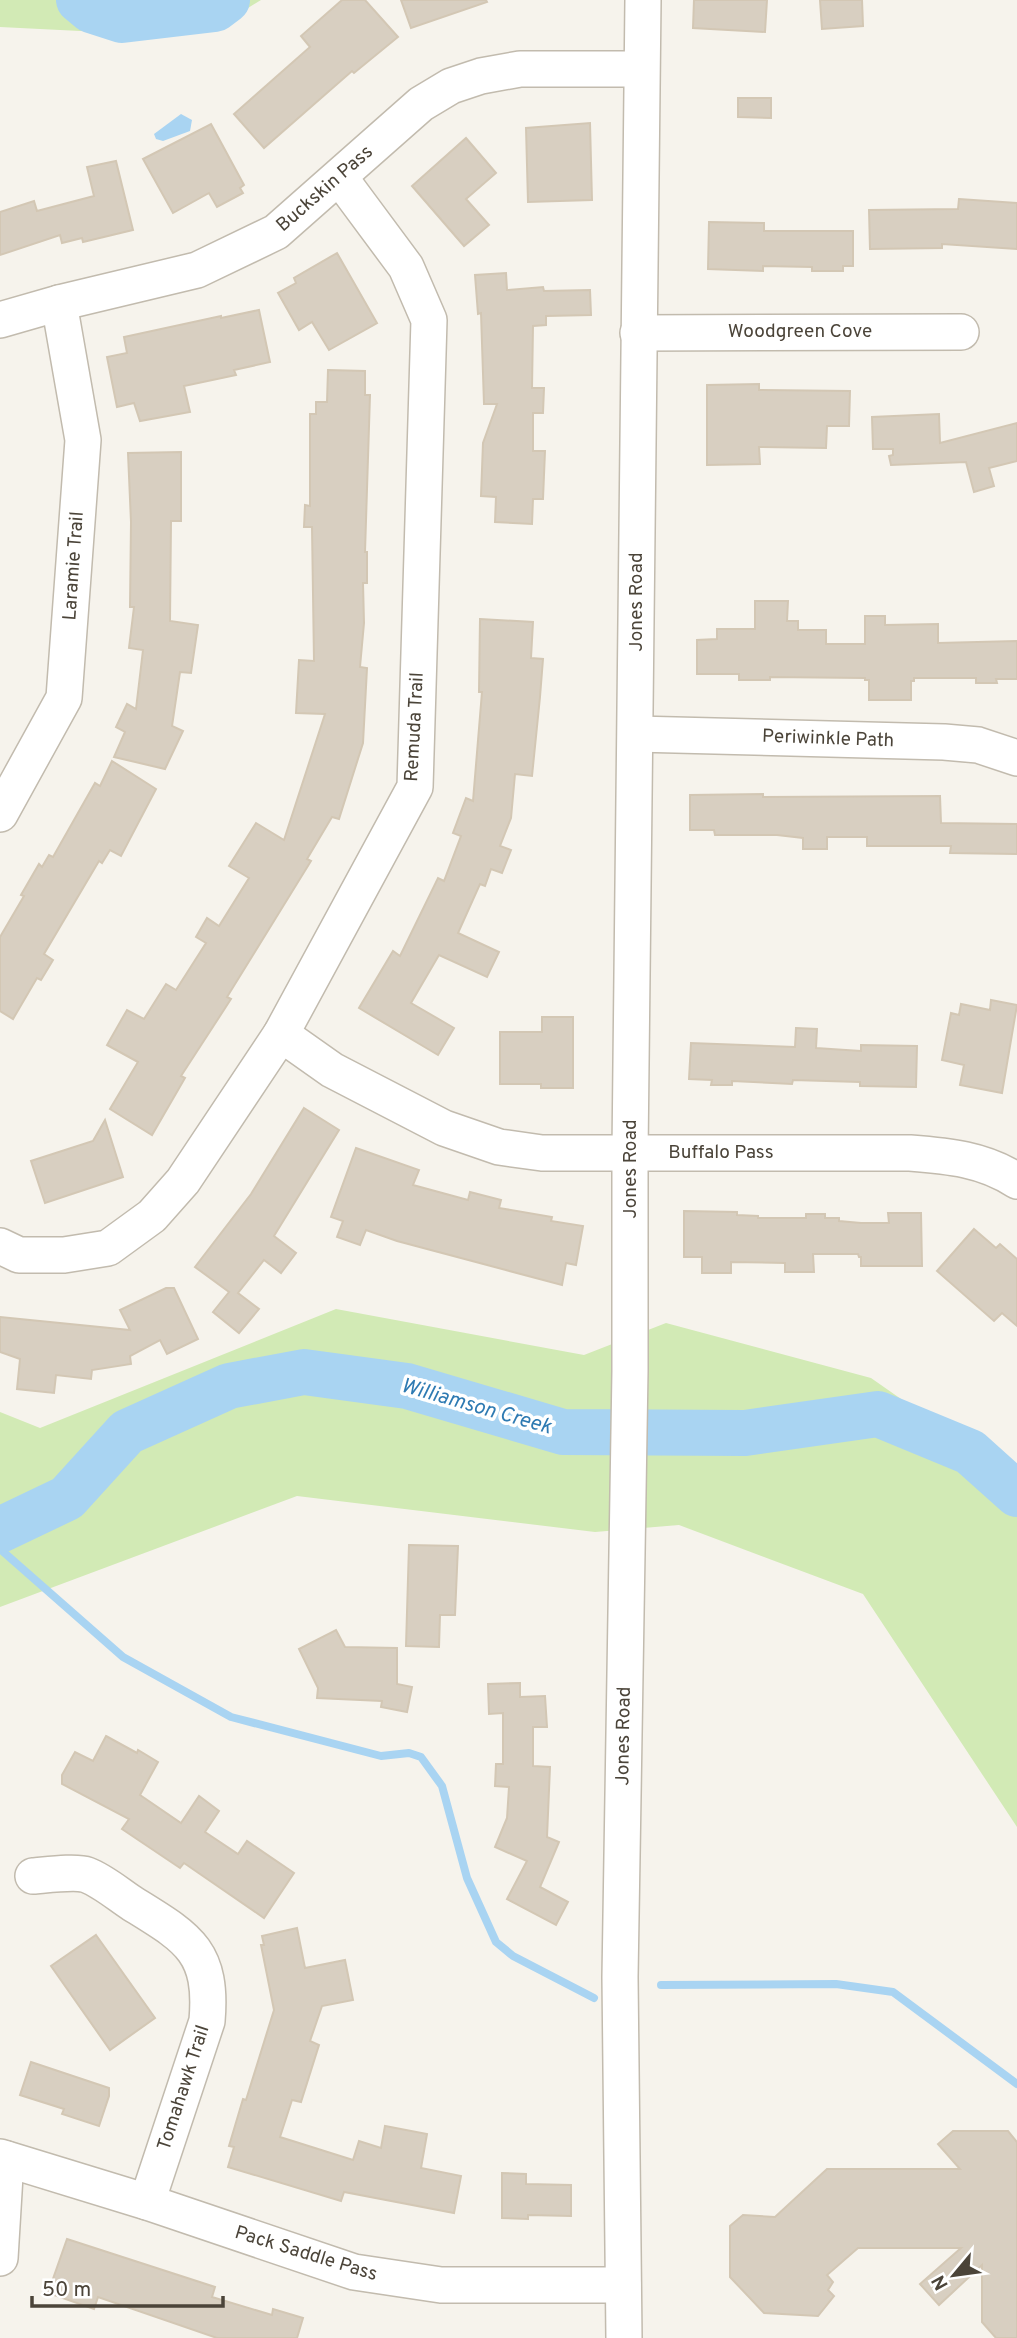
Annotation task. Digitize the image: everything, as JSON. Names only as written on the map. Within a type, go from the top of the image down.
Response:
[{"type":"street","name":"Jones Road","points":[[624,2338],[620,1977],[630,1371],[643,0]]},
{"type":"street","name":"Buckskin Pass","points":[[0,320],[197,270],[276,232],[421,104],[451,86],[481,76],[520,69],[641,69]]},
{"type":"street","name":"Remuda Trail","points":[[0,1246],[19,1255],[64,1255],[108,1248],[152,1216],[183,1181],[281,1034],[415,787],[429,320],[406,267],[340,178]]},
{"type":"street","name":"Laramie Trail","points":[[0,814],[64,698],[83,440],[59,303]]},
{"type":"street","name":"Woodgreen Cove","points":[[638,332],[961,332]]},
{"type":"street","name":"Periwinkle Path","points":[[636,734],[944,742],[978,745],[1017,758]]},
{"type":"street","name":"Buffalo Pass","points":[[281,1034],[331,1070],[443,1128],[499,1147],[542,1153],[947,1155],[984,1163],[1017,1181]]},
{"type":"street","name":"Tomahawk Trail","points":[[33,1876],[85,1874],[167,1924],[189,1942],[203,1966],[209,1994],[207,2021],[148,2202]]},
{"type":"street","name":"Pack Saddle Pass","points":[[3,2158],[148,2202],[354,2272],[400,2281],[441,2285],[623,2286]]},
{"type":"street","points":[[0,2258],[3,2158]]},
{"type":"green space","points":[[0,0],[261,0],[230,19],[160,35],[0,27]]},
{"type":"green space","points":[[336,1309],[584,1355],[666,1323],[871,1378],[1017,1480],[1017,1827],[863,1594],[679,1525],[595,1532],[297,1496],[0,1607],[0,1412],[40,1428]]},
{"type":"water","points":[[181,114],[192,120],[190,131],[163,141],[156,139],[154,134]]},
{"type":"building","points":[[342,0],[365,0],[398,37],[354,73],[352,71],[264,148],[234,114],[310,47],[301,36]]},
{"type":"building","points":[[401,0],[486,0],[487,2],[411,28]]},
{"type":"building","points":[[694,0],[767,0],[765,32],[693,28]]},
{"type":"building","points":[[820,0],[862,0],[863,26],[822,29]]},
{"type":"building","points":[[738,98],[771,98],[771,118],[738,117]]},
{"type":"building","points":[[590,123],[592,200],[528,202],[526,128]]},
{"type":"building","points":[[211,124],[244,185],[240,188],[243,193],[217,207],[209,193],[173,213],[143,159]]},
{"type":"building","points":[[466,138],[496,173],[466,199],[489,225],[464,246],[412,186]]},
{"type":"building","points":[[116,161],[133,230],[83,242],[82,238],[62,243],[60,235],[0,255],[0,212],[34,201],[37,211],[94,196],[87,167]]},
{"type":"building","points":[[959,199],[1017,203],[1017,249],[942,244],[942,248],[870,249],[869,210],[958,209]]},
{"type":"building","points":[[709,222],[764,223],[764,231],[853,231],[853,266],[843,266],[843,271],[763,266],[763,271],[708,269]]},
{"type":"building","points":[[337,253],[377,323],[329,350],[312,322],[299,330],[278,293],[296,283],[294,278]]},
{"type":"building","points":[[506,273],[507,290],[543,287],[544,291],[590,290],[591,315],[546,316],[546,325],[533,326],[532,388],[544,388],[543,413],[533,413],[533,451],[545,451],[543,499],[533,499],[532,524],[495,522],[496,497],[481,496],[483,443],[497,404],[484,404],[481,313],[478,314],[475,275]]},
{"type":"building","points":[[259,310],[270,362],[234,370],[236,375],[184,386],[190,412],[140,421],[134,403],[117,407],[107,357],[127,353],[124,337]]},
{"type":"building","points":[[328,370],[365,371],[365,395],[370,395],[365,552],[367,583],[363,583],[364,623],[360,667],[367,668],[363,743],[339,819],[332,817],[307,859],[311,861],[227,997],[231,999],[181,1076],[185,1078],[152,1135],[110,1109],[138,1062],[107,1045],[127,1010],[144,1019],[166,984],[176,990],[206,943],[196,937],[207,918],[219,926],[249,878],[229,866],[256,823],[284,840],[325,714],[296,713],[299,660],[314,661],[312,527],[304,527],[305,505],[310,506],[310,414],[316,414],[316,402],[327,402]]},
{"type":"building","points":[[759,384],[759,390],[850,391],[849,426],[827,426],[826,448],[759,447],[760,464],[707,465],[707,385]]},
{"type":"building","points":[[939,414],[940,443],[1017,423],[1017,461],[989,468],[994,486],[974,492],[966,462],[891,465],[889,456],[893,455],[893,449],[873,449],[872,417]]},
{"type":"building","points":[[181,452],[181,521],[171,521],[170,621],[198,625],[191,673],[180,672],[172,726],[183,731],[165,769],[114,757],[125,732],[116,727],[127,704],[136,709],[143,650],[129,648],[134,607],[130,607],[131,522],[128,453]]},
{"type":"building","points":[[755,601],[788,601],[787,621],[798,621],[798,630],[826,630],[826,644],[865,644],[865,616],[885,616],[885,625],[938,624],[938,643],[1017,641],[1017,679],[976,683],[976,678],[914,678],[914,681],[911,681],[911,700],[869,700],[869,680],[865,678],[770,677],[770,680],[739,680],[739,674],[697,674],[697,640],[717,639],[717,629],[755,629]]},
{"type":"building","points":[[480,619],[533,622],[531,658],[543,659],[540,697],[532,776],[515,774],[511,818],[500,846],[511,850],[502,873],[491,869],[485,886],[480,884],[458,933],[499,952],[487,977],[439,955],[411,1003],[454,1028],[438,1055],[359,1008],[393,951],[400,956],[438,878],[444,881],[461,836],[453,833],[466,798],[473,801],[482,692],[479,692]]},
{"type":"building","points":[[112,761],[156,789],[121,856],[110,850],[102,863],[99,861],[44,954],[53,960],[41,980],[37,978],[13,1019],[0,1011],[0,937],[39,864],[42,867],[49,855],[53,857],[95,783],[100,786]]},
{"type":"building","points":[[763,794],[763,797],[940,796],[941,823],[1017,824],[1017,854],[950,853],[951,846],[867,846],[867,837],[827,837],[827,849],[803,849],[803,838],[777,835],[715,835],[714,830],[690,830],[690,795]]},
{"type":"building","points":[[991,1000],[1017,1005],[1002,1093],[960,1085],[964,1065],[942,1060],[951,1013],[959,1015],[961,1004],[990,1010]]},
{"type":"building","points":[[542,1017],[573,1017],[573,1088],[541,1088],[541,1084],[500,1084],[500,1032],[542,1032]]},
{"type":"building","points":[[796,1028],[817,1029],[816,1048],[861,1051],[861,1045],[917,1046],[916,1087],[860,1086],[860,1082],[793,1080],[792,1084],[732,1081],[732,1085],[711,1085],[712,1080],[689,1079],[691,1043],[795,1047]]},
{"type":"building","points":[[304,1108],[339,1130],[274,1236],[296,1253],[281,1273],[264,1260],[238,1293],[259,1309],[239,1333],[213,1312],[229,1292],[195,1267],[251,1194]]},
{"type":"building","points":[[105,1120],[123,1177],[45,1203],[31,1161],[93,1141]]},
{"type":"building","points":[[356,1148],[419,1170],[413,1185],[468,1200],[470,1192],[501,1200],[499,1208],[552,1217],[551,1221],[583,1226],[576,1265],[566,1263],[562,1285],[397,1241],[366,1230],[360,1245],[337,1237],[343,1221],[331,1217]]},
{"type":"building","points":[[684,1211],[737,1212],[737,1215],[758,1218],[806,1218],[806,1214],[825,1214],[825,1218],[861,1223],[889,1223],[888,1213],[921,1213],[922,1266],[861,1266],[861,1257],[858,1254],[813,1254],[814,1272],[785,1272],[785,1263],[731,1262],[731,1273],[702,1273],[702,1257],[684,1257]]},
{"type":"building","points":[[974,1229],[996,1248],[1000,1244],[1017,1259],[1017,1326],[1002,1313],[994,1321],[937,1271]]},
{"type":"building","points":[[166,1288],[174,1288],[198,1339],[167,1354],[160,1340],[130,1356],[131,1364],[92,1370],[91,1379],[56,1375],[54,1393],[17,1389],[20,1359],[0,1352],[0,1317],[130,1330],[120,1310]]},
{"type":"building","points":[[409,1545],[458,1546],[455,1615],[440,1615],[439,1647],[406,1646]]},
{"type":"building","points":[[336,1630],[345,1647],[397,1648],[397,1684],[412,1687],[407,1712],[381,1707],[382,1701],[317,1698],[318,1688],[299,1649]]},
{"type":"building","points":[[520,1683],[520,1697],[545,1696],[547,1727],[533,1727],[533,1766],[550,1767],[547,1837],[559,1842],[540,1887],[568,1902],[556,1925],[507,1899],[527,1861],[495,1847],[507,1818],[509,1787],[495,1786],[496,1764],[503,1764],[503,1713],[489,1714],[488,1684]]},
{"type":"building","points":[[106,1736],[158,1762],[140,1795],[181,1823],[199,1796],[219,1811],[205,1832],[238,1854],[247,1841],[294,1873],[264,1918],[184,1863],[180,1868],[122,1829],[129,1819],[62,1784],[62,1775],[75,1752],[93,1761]]},
{"type":"building","points":[[297,1928],[305,1968],[345,1960],[353,2000],[322,2006],[310,2041],[319,2045],[301,2102],[292,2100],[280,2137],[353,2160],[359,2141],[381,2148],[385,2126],[427,2134],[421,2168],[461,2176],[454,2213],[344,2192],[341,2201],[228,2167],[234,2147],[229,2146],[274,2010],[261,1945],[264,1945],[262,1936]]},
{"type":"building","points":[[96,1935],[155,2018],[110,2050],[51,1966]]},
{"type":"building","points":[[31,2062],[109,2088],[99,2126],[62,2114],[64,2109],[20,2095]]},
{"type":"building","points":[[953,2131],[1008,2131],[1017,2142],[1017,2338],[996,2338],[982,2322],[982,2265],[939,2305],[920,2284],[961,2248],[858,2248],[827,2275],[833,2282],[828,2290],[834,2296],[818,2316],[764,2313],[730,2277],[730,2226],[743,2215],[775,2217],[827,2169],[960,2169],[938,2144]]},
{"type":"building","points":[[502,2173],[526,2174],[526,2184],[571,2185],[571,2216],[528,2215],[528,2219],[502,2218]]},
{"type":"building","points":[[67,2239],[215,2287],[212,2297],[272,2315],[273,2309],[303,2318],[297,2338],[217,2338],[98,2297],[94,2309],[48,2293]]},
{"type":"waterway","name":"Williamson Creek","points":[[79,0],[91,10],[122,20],[215,9],[227,0]]},
{"type":"waterway","name":"Williamson Creek","points":[[0,1530],[67,1498],[127,1432],[229,1386],[304,1372],[407,1386],[563,1432],[745,1433],[878,1414],[970,1452],[1017,1494]]},
{"type":"waterway","points":[[0,1549],[123,1657],[231,1717],[381,1756],[409,1753],[421,1757],[442,1786],[467,1878],[496,1942],[513,1956],[594,1998]]},
{"type":"waterway","points":[[661,1985],[836,1984],[893,1992],[1017,2084]]}]
